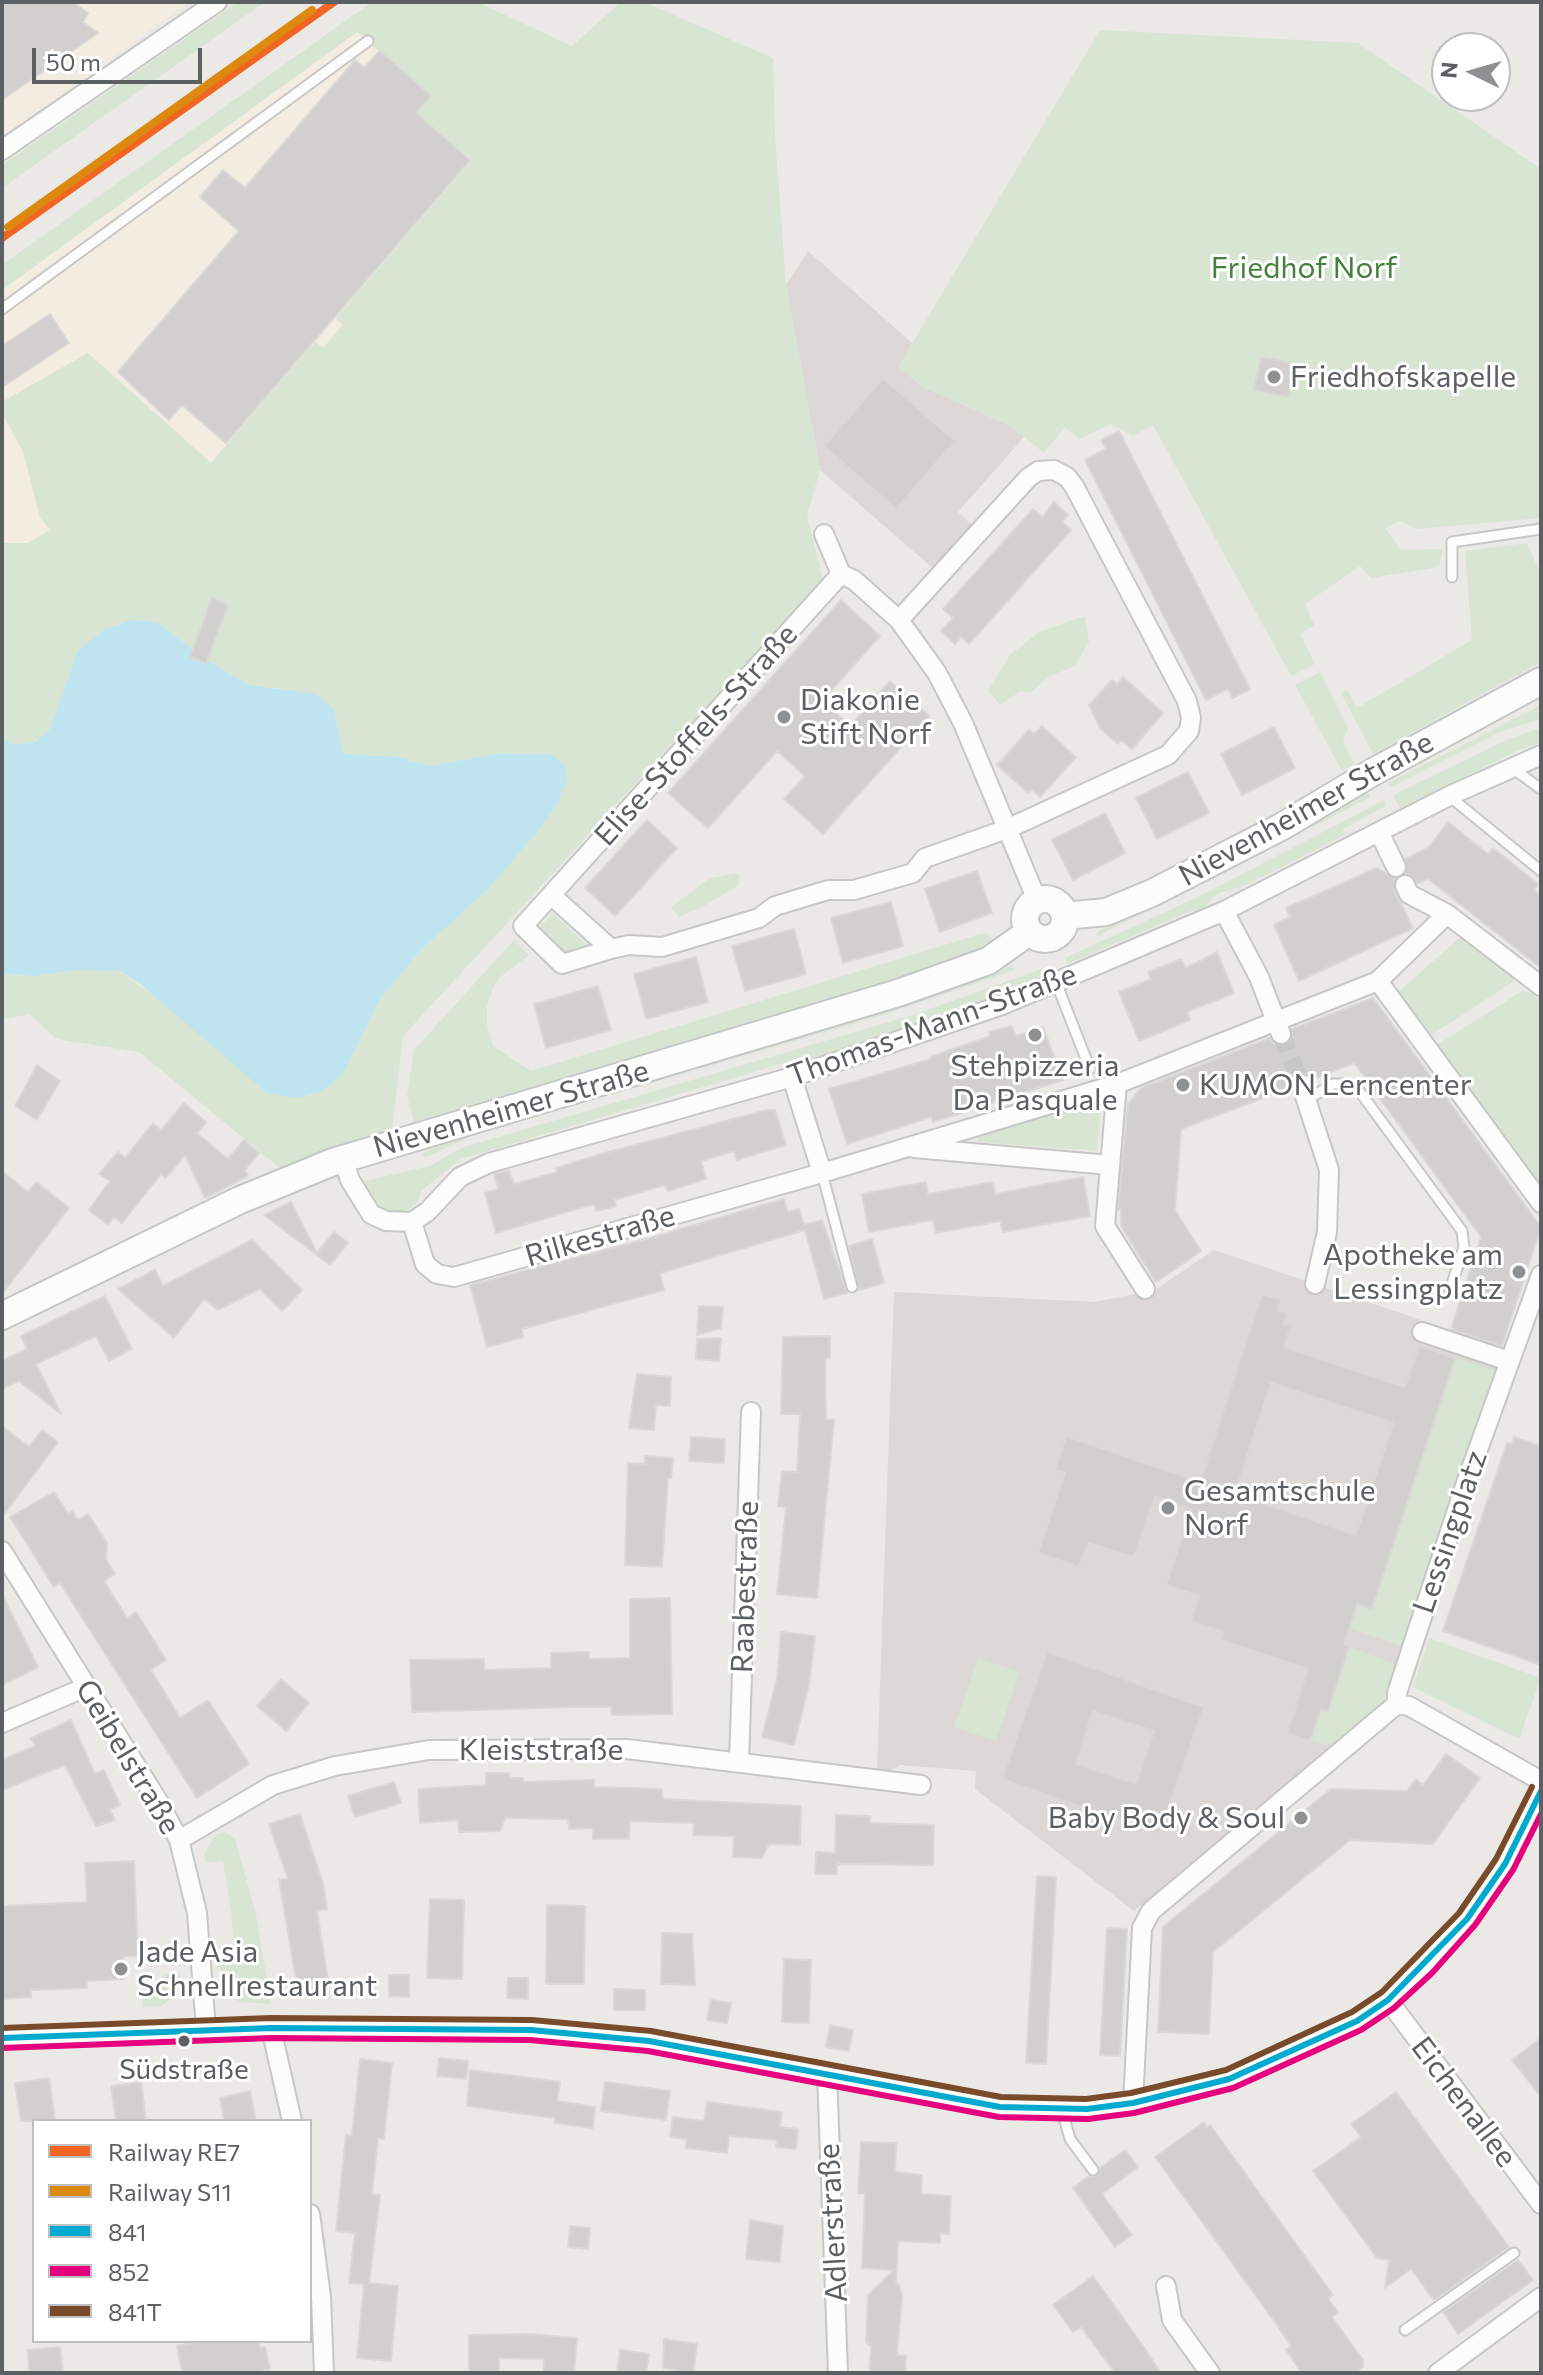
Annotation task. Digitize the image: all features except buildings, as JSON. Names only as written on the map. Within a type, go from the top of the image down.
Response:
[{"type":"main road","name":"Nievenheimer Straße","points":[[2,1316],[240,1200],[343,1159],[898,993],[988,961],[1029,932],[1036,937],[1052,938],[1064,925],[1065,916],[1106,912],[1152,893],[1281,827],[1373,772],[1541,681]]},
{"type":"main road","points":[[1029,932],[1025,914],[1037,900],[1055,901],[1065,916]]},
{"type":"street","points":[[2,150],[217,2]]},
{"type":"street","points":[[551,895],[611,949],[629,945],[662,947],[759,918],[775,906],[828,890],[854,890],[913,873],[925,858],[1007,829],[1168,755],[1184,740],[1190,724],[1187,701],[1067,477],[1048,470],[1028,478],[899,620]]},
{"type":"street","points":[[824,534],[841,574],[854,580],[899,620],[937,673],[957,710],[1037,900]]},
{"type":"street","name":"Elise-Stoffels-Straße","points":[[611,949],[562,964],[523,926],[841,574]]},
{"type":"street","name":"Thomas-Mann-Straße","points":[[412,1222],[427,1212],[460,1177],[489,1163],[792,1077],[988,1010],[1224,911],[1449,796],[1541,755]]},
{"type":"street","points":[[1379,832],[1396,867]]},
{"type":"street","points":[[1405,885],[1409,894],[1447,914],[1541,986]]},
{"type":"street","points":[[1224,911],[1259,977],[1279,1027],[1310,1007],[1378,981],[1447,914]]},
{"type":"street","points":[[1378,981],[1541,1203]]},
{"type":"street","name":"Rilkestraße","points":[[412,1222],[425,1264],[443,1277],[460,1275],[852,1165],[1117,1084],[1198,1052],[1279,1027]]},
{"type":"street","points":[[792,1077],[822,1173]]},
{"type":"street","points":[[1117,1084],[1105,1226],[1145,1289]]},
{"type":"street","points":[[1304,1092],[1329,1170],[1331,1197],[1315,1284]]},
{"type":"street","name":"Rilkestraße","points":[[906,1147],[1110,1165]]},
{"type":"street","points":[[343,1159],[350,1180],[371,1214],[391,1222],[412,1222]]},
{"type":"street","name":"Lessingplatz","points":[[1397,1704],[1397,1693],[1422,1616],[1541,1275]]},
{"type":"street","points":[[1422,1332],[1509,1361]]},
{"type":"street","name":"Raabestraße","points":[[739,1762],[751,1412]]},
{"type":"street","name":"Geibelstraße","points":[[2,1551],[179,1840],[197,1913],[206,2029]]},
{"type":"street","points":[[2,1723],[86,1687]]},
{"type":"street","points":[[1133,2103],[1142,1928],[1151,1911],[1397,1704],[1409,1706],[1541,1781]]},
{"type":"street","name":"Kleiststraße","points":[[179,1840],[273,1785],[335,1766],[391,1755],[465,1748],[627,1749],[921,1785]]},
{"type":"street","points":[[2,2038],[271,2028],[484,2028],[592,2034],[649,2041],[827,2073],[961,2102],[1062,2110],[1133,2103],[1229,2079],[1357,2021],[1388,2000],[1425,1966],[1467,1919],[1505,1864],[1541,1791]]},
{"type":"street","name":"Eichenallee","points":[[1388,2000],[1541,2204]]},
{"type":"street","points":[[271,2028],[292,2119]]},
{"type":"street","name":"Adlerstraße","points":[[827,2073],[838,2373]]},
{"type":"street","points":[[312,2229],[321,2297],[324,2373]]},
{"type":"street","points":[[1166,2286],[1172,2320],[1210,2373]]},
{"type":"street","points":[[1438,2373],[1541,2297]]},
{"type":"lane","points":[[2,309],[368,41]]},
{"type":"lane","points":[[1452,577],[1452,542],[1541,529]]},
{"type":"lane","points":[[1511,767],[1541,789]]},
{"type":"lane","points":[[1449,796],[1541,871]]},
{"type":"lane","points":[[1056,982],[1090,1069]]},
{"type":"lane","points":[[1304,1092],[1344,1084],[1360,1092],[1462,1231],[1464,1247],[1450,1290]]},
{"type":"lane","points":[[822,1173],[852,1287]]},
{"type":"lane","points":[[1062,2110],[1070,2139],[1093,2170]]},
{"type":"lane","points":[[1405,2330],[1514,2253]]},
{"type":"shaded area","points":[[2,2],[189,2],[2,138]]},
{"type":"shaded area","points":[[358,32],[431,96],[416,113],[472,160],[336,318],[344,325],[323,348],[315,342],[210,463],[88,353],[2,402],[2,290]]},
{"type":"shaded area","points":[[808,251],[912,343],[899,367],[923,387],[1009,425],[1024,437],[958,512],[975,528],[936,571],[820,470],[786,285]]},
{"type":"shaded area","points":[[2,413],[23,452],[40,517],[50,530],[28,543],[14,546],[2,543]]},
{"type":"shaded area","name":"Gesamtschule Norf","points":[[1214,1250],[1504,1348],[1382,1705],[1134,1911],[975,1789],[976,1771],[900,1765],[885,1773],[877,1771],[894,1292],[1095,1302],[1155,1290]]},
{"type":"green space","points":[[238,2],[265,2],[2,188],[2,165]]},
{"type":"green space","points":[[372,2],[477,2],[572,46],[621,2],[644,2],[773,58],[786,285],[820,470],[807,516],[823,580],[403,1036],[392,1129],[281,1169],[139,1052],[57,1039],[29,1014],[2,1020],[2,974],[34,976],[78,970],[119,971],[299,1098],[324,1090],[344,1072],[380,999],[421,950],[489,888],[558,803],[567,779],[552,755],[503,753],[428,766],[400,757],[343,754],[334,709],[284,689],[249,685],[210,662],[156,622],[131,620],[103,630],[78,650],[50,729],[34,742],[15,745],[2,738],[2,543],[28,543],[50,530],[40,517],[23,452],[2,413],[2,402],[88,353],[211,463],[315,342],[323,348],[343,325],[336,318],[472,160],[416,113],[430,96],[357,32],[2,290],[2,265]]},
{"type":"green space","name":"Friedhof Norf","points":[[1100,30],[1358,43],[1431,93],[1431,112],[1458,112],[1541,169],[1541,518],[1416,529],[1400,521],[1385,528],[1401,550],[1443,549],[1439,567],[1371,578],[1360,566],[1305,604],[1314,625],[1300,634],[1315,664],[1291,676],[1153,425],[1133,436],[1111,424],[1079,439],[1065,427],[1044,453],[1009,425],[923,387],[898,367]]},
{"type":"green space","points":[[1527,543],[1541,575],[1541,662],[1373,754],[1341,693],[1347,690],[1357,708],[1472,640],[1465,551]]},
{"type":"green space","points":[[1085,616],[1089,642],[1075,666],[1050,676],[1030,693],[1021,691],[1000,705],[988,690],[1010,655],[1039,632]]},
{"type":"green space","points":[[1320,672],[1348,728],[1343,742],[1354,764],[1342,771],[1295,685]]},
{"type":"green space","points":[[1541,705],[1541,719],[1497,733],[1390,787],[1388,783]]},
{"type":"green space","points":[[1541,728],[1541,743],[1519,750],[1400,808],[1393,795],[1511,738]]},
{"type":"green space","points":[[1368,793],[1370,797],[1097,936],[1097,932],[1160,903]]},
{"type":"green space","points":[[1384,800],[1386,806],[1343,829],[1345,835],[1240,888],[1218,893],[1202,910],[1191,911],[1067,964],[1065,958],[1204,894]]},
{"type":"green space","points":[[739,873],[738,886],[704,906],[679,917],[671,907],[710,878]]},
{"type":"green space","points":[[553,914],[586,944],[585,948],[562,953],[540,932],[540,926]]},
{"type":"green space","points":[[987,932],[992,941],[956,961],[414,1122],[407,1096],[414,1050],[514,940],[529,955],[499,978],[493,988],[487,1006],[487,1025],[493,1046],[531,1071]]},
{"type":"green space","points":[[1464,934],[1519,978],[1430,1036],[1398,992]]},
{"type":"green space","points":[[1012,966],[1014,970],[883,1015],[474,1135],[424,1158],[423,1153],[467,1135],[895,1009]]},
{"type":"green space","points":[[1042,969],[1044,974],[998,994],[804,1061],[784,1063],[461,1159],[421,1191],[418,1202],[404,1213],[394,1214],[383,1209],[368,1191],[365,1181],[430,1166],[461,1148],[913,1015]]},
{"type":"green space","points":[[1522,991],[1541,995],[1541,1188],[1437,1045]]},
{"type":"green space","points":[[1102,1099],[1097,1151],[978,1142],[978,1135]]},
{"type":"green space","points":[[1455,1357],[1495,1371],[1403,1646],[1349,1628],[1357,1604],[1372,1608]]},
{"type":"green space","points":[[1429,1638],[1541,1678],[1519,1739],[1413,1687]]},
{"type":"green space","points":[[1349,1647],[1397,1665],[1382,1705],[1330,1746],[1310,1741],[1321,1709],[1328,1711]]},
{"type":"green space","points":[[978,1658],[1020,1672],[996,1741],[954,1727]]},
{"type":"green space","points":[[225,1832],[235,1838],[256,1915],[271,2004],[241,2002],[229,1997],[222,1982],[219,1959],[235,1957],[231,1910],[223,1861],[206,1863],[204,1854],[216,1834]]},
{"type":"green space","points":[[165,1973],[181,1973],[174,1996],[161,2006],[143,2008],[142,1995],[157,1987]]},
{"type":"water","points":[[131,620],[156,622],[210,662],[249,685],[315,694],[334,709],[343,754],[400,757],[428,766],[503,753],[534,754],[552,755],[564,764],[567,779],[558,803],[537,832],[489,888],[421,950],[380,999],[344,1072],[324,1090],[299,1098],[268,1094],[140,984],[120,971],[78,970],[34,976],[2,974],[2,738],[15,745],[35,742],[50,729],[78,650],[103,630]]},
{"type":"tunnel","points":[[1281,1034],[1301,1084]]},
{"type":"rail line","name":"RE7","points":[[2,238],[334,2]]},
{"type":"rail line","name":"S11","points":[[8,227],[312,10]]},
{"type":"transit line","name":"841T","points":[[2,2028],[271,2018],[532,2020],[651,2031],[1001,2097],[1086,2099],[1131,2093],[1226,2070],[1352,2012],[1382,1992],[1459,1913],[1496,1859],[1532,1787]]},
{"type":"transit line","name":"841","points":[[2,2038],[271,2028],[531,2030],[649,2041],[1000,2107],[1087,2109],[1133,2103],[1229,2079],[1357,2021],[1388,2000],[1467,1919],[1505,1864],[1541,1791]]},
{"type":"transit line","name":"852","points":[[2,2048],[271,2038],[530,2040],[648,2051],[999,2117],[1088,2119],[1134,2113],[1233,2088],[1361,2030],[1394,2008],[1432,1973],[1475,1925],[1513,1870],[1541,1814]]},
{"type":"place","name":"Friedhofskapelle","points":[[1274,377]]},
{"type":"place","name":"Diakonie Stift Norf","points":[[784,717]]},
{"type":"place","name":"Stehpizzeria Da Pasquale","points":[[1035,1035]]},
{"type":"place","name":"KUMON Lerncenter","points":[[1183,1085]]},
{"type":"place","name":"Apotheke am Lessingplatz","points":[[1519,1272]]},
{"type":"place","name":"Gesamtschule Norf","points":[[1168,1508]]},
{"type":"place","name":"Baby Body & Soul","points":[[1301,1818]]},
{"type":"place","name":"Jade Asia Schnellrestaurant","points":[[121,1969]]},
{"type":"place","name":"Südstraße","points":[[184,2041]]}]
